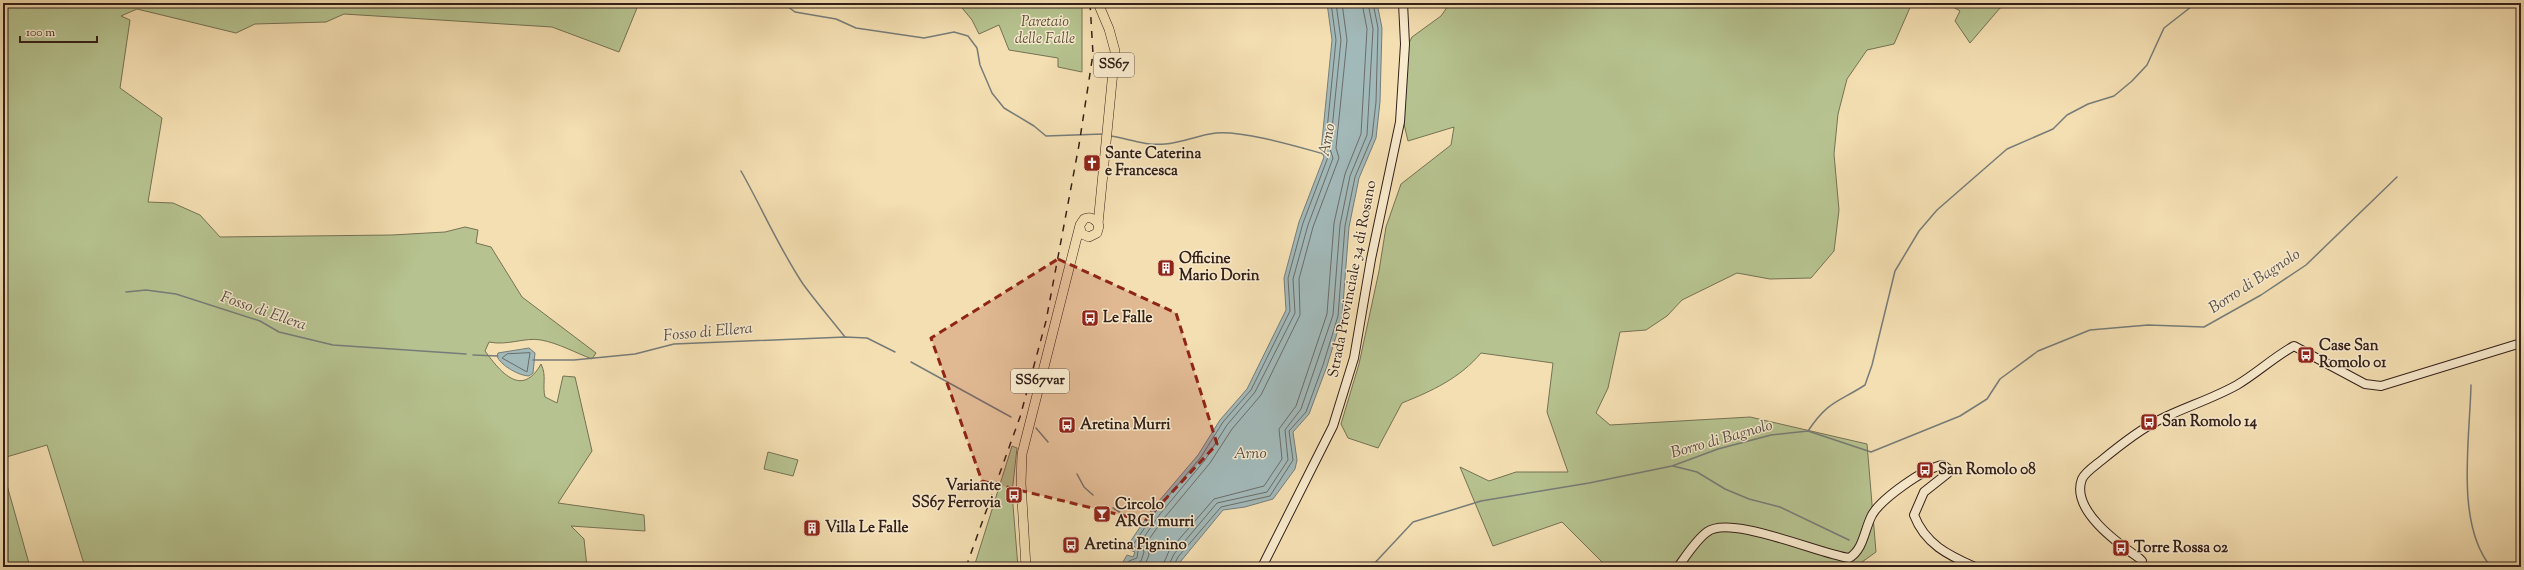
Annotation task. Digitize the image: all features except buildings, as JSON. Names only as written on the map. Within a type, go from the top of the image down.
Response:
[{"type":"main road","name":"SS67","points":[[1098,3],[1109,29],[1115,51],[1110,118],[1098,224]]},
{"type":"main road","points":[[1088,218],[1093,218],[1098,224],[1099,228],[1096,234],[1086,236],[1080,228],[1081,222],[1088,218],[1100,204]]},
{"type":"main road","name":"SS67var","points":[[1021,567],[1018,509],[1026,436],[1072,252],[1080,228]]},
{"type":"main road","name":"SS67var","points":[[1072,252],[1079,241],[1086,236]]},
{"type":"main road","name":"SS67var","points":[[1021,483],[1026,567]]},
{"type":"street","name":"Strada Provinciale 34 di Rosano","points":[[1262,567],[1333,426],[1354,358],[1377,230],[1400,122],[1405,44],[1403,3]]},
{"type":"street","points":[[2140,567],[2142,560],[2107,535],[2096,522],[2085,505],[2081,490],[2082,479],[2091,469],[2112,452],[2159,420],[2220,394],[2294,346],[2360,381],[2381,386],[2521,342]]},
{"type":"street","points":[[1678,567],[1708,531],[1719,527],[1762,533],[1849,558],[1856,554],[1861,546],[1866,528],[1878,506],[1898,490],[1926,472],[1942,466],[1947,468],[1948,473],[1924,492],[1914,515],[1919,528],[1928,540],[1947,554],[1975,567]]},
{"type":"highlighted area","points":[[1058,259],[1176,313],[1217,444],[1145,521],[982,481],[931,338]]},
{"type":"green space","points":[[3,3],[639,3],[619,52],[552,27],[344,14],[326,22],[255,24],[236,33],[137,9],[121,16],[130,20],[120,88],[162,118],[148,202],[173,203],[200,215],[220,237],[392,235],[445,232],[465,227],[478,230],[476,243],[491,247],[522,297],[596,353],[592,359],[554,343],[535,339],[503,343],[489,342],[485,351],[505,374],[519,381],[534,374],[541,364],[544,373],[545,397],[557,403],[563,376],[575,377],[592,451],[558,503],[644,515],[645,531],[571,526],[584,539],[587,567],[85,567],[47,445],[3,458]]},
{"type":"green space","name":"Paretaio delle Falle","points":[[958,3],[1022,3],[1031,7],[1040,3],[1082,3],[1082,72],[1058,67],[1058,58],[1009,50],[999,25],[979,34],[972,20]]},
{"type":"green space","points":[[1450,3],[1912,3],[1894,44],[1867,50],[1847,79],[1838,114],[1834,154],[1839,210],[1834,251],[1811,278],[1770,279],[1737,273],[1682,300],[1667,316],[1646,330],[1620,332],[1608,388],[1596,413],[1610,425],[1750,417],[1867,444],[1876,552],[1855,567],[1607,567],[1562,522],[1493,546],[1460,467],[1489,481],[1516,472],[1568,472],[1547,412],[1553,363],[1481,353],[1455,377],[1424,394],[1402,403],[1378,448],[1348,438],[1341,424],[1359,364],[1379,271],[1386,227],[1401,184],[1451,145],[1454,127],[1408,141],[1404,124],[1408,45],[1412,37],[1441,16]]},
{"type":"green space","points":[[1946,3],[2028,3],[2000,8],[1970,43],[1955,21],[1960,11]]},
{"type":"green space","points":[[1012,446],[1017,448],[1012,493],[1018,567],[974,567]]},
{"type":"green space","points":[[768,452],[798,460],[793,476],[764,469]]},
{"type":"green space","points":[[3,471],[30,567],[3,567]]},
{"type":"water","name":"Arno","points":[[1327,3],[1377,3],[1382,28],[1380,102],[1376,138],[1359,178],[1349,227],[1342,317],[1327,366],[1309,414],[1293,432],[1297,460],[1295,469],[1273,499],[1245,507],[1223,510],[1176,567],[1120,567],[1127,555],[1133,557],[1135,552],[1130,550],[1128,545],[1153,508],[1198,455],[1220,420],[1247,389],[1286,310],[1284,278],[1299,222],[1324,157],[1321,151],[1332,40]]},
{"type":"water","points":[[529,348],[535,353],[533,373],[529,376],[525,376],[510,369],[502,363],[497,356],[498,353]]},
{"type":"waterway","points":[[783,3],[795,12],[836,19],[856,28],[924,38],[954,32],[968,36],[977,48],[980,65],[992,93],[1004,108],[1034,126],[1046,136],[1103,134]]},
{"type":"waterway","points":[[1808,431],[1827,408],[1865,385],[1872,365],[1895,271],[1919,231],[1937,210],[2007,149],[2053,129],[2067,115],[2088,104],[2114,96],[2132,81],[2147,65],[2164,28],[2196,3]]},
{"type":"waterway","points":[[1111,136],[1144,143],[1158,144],[1178,142],[1216,133],[1241,134],[1324,154]]},
{"type":"waterway","points":[[741,171],[794,270],[808,291],[845,337]]},
{"type":"waterway","name":"Borro di Bagnolo","points":[[1371,567],[1413,522],[1481,501],[1589,483],[1672,466],[1718,449],[1771,435],[1808,431],[1871,452],[1960,416],[1987,399],[2000,379],[2038,351],[2090,330],[2148,325],[2204,327],[2261,295],[2306,265],[2397,177]]},
{"type":"waterway","name":"Fosso di Ellera","points":[[126,292],[146,290],[176,294],[260,321],[279,332],[333,345],[466,354]]},
{"type":"waterway","name":"Fosso di Ellera","points":[[533,360],[574,360],[635,354],[674,344],[845,337],[867,338],[895,352]]},
{"type":"waterway","name":"Fosso di Ellera","points":[[473,355],[498,356]]},
{"type":"waterway","name":"Fosso di Ellera","points":[[911,362],[1011,417]]},
{"type":"waterway","points":[[2471,385],[2467,455],[2469,504],[2473,528],[2480,549],[2491,567]]},
{"type":"waterway","name":"Fosso di Ellera","points":[[1036,428],[1048,442]]},
{"type":"waterway","points":[[2519,447],[2521,467]]},
{"type":"waterway","points":[[1673,466],[1697,472],[1725,489],[1749,499],[1780,507],[1849,540]]},
{"type":"waterway","name":"Fosso di Ellera","points":[[1077,474],[1084,487],[1093,495]]},
{"type":"waterway","name":"Fosso di Ellera","points":[[1113,508],[1142,526]]},
{"type":"railway","points":[[966,567],[1020,417],[1046,321],[1079,145],[1093,54],[1090,3]]},
{"type":"place","name":"Sante Caterina e Francesca","points":[[1092,163]]},
{"type":"place","name":"Officine Mario Dorin","points":[[1166,268]]},
{"type":"place","name":"Le Falle","points":[[1090,318]]},
{"type":"place","name":"Case San Romolo 01","points":[[2306,355]]},
{"type":"place","name":"San Romolo 14","points":[[2149,422]]},
{"type":"place","name":"Aretina Murri","points":[[1067,425]]},
{"type":"place","name":"San Romolo 08","points":[[1925,470]]},
{"type":"place","name":"Variante SS67 Ferrovia","points":[[1014,495]]},
{"type":"place","name":"Circolo ARCI murri","points":[[1102,514]]},
{"type":"place","name":"Villa Le Falle","points":[[812,528]]},
{"type":"place","name":"Aretina Pignino","points":[[1071,545]]},
{"type":"place","name":"Torre Rossa 02","points":[[2121,548]]}]
